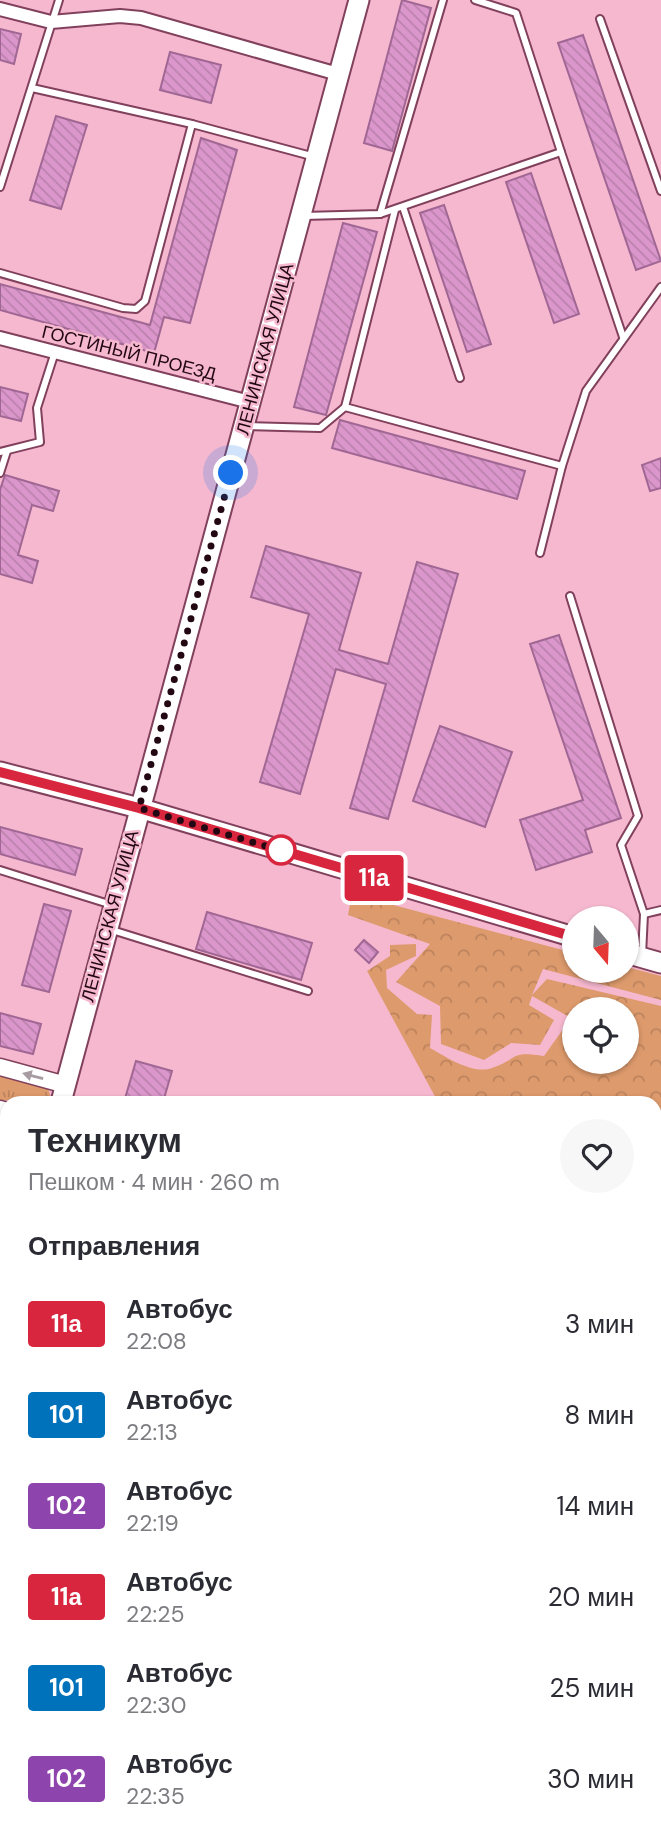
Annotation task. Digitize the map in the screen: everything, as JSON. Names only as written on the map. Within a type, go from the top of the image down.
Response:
[{"type":"main road","name":"ЛЕНИНСКАЯ УЛИЦА","points":[[63,1094],[359,0]]},
{"type":"main road","points":[[0,772],[139,808],[562,933]]},
{"type":"main road","points":[[639,956],[661,962]]},
{"type":"street","points":[[0,9],[51,22],[108,16],[141,18],[338,74]]},
{"type":"street","name":"ГОСТИНЫЙ ПРОЕЗД","points":[[0,338],[250,402]]},
{"type":"street","points":[[0,1068],[63,1094]]},
{"type":"lane","points":[[0,187],[59,0]]},
{"type":"lane","points":[[380,214],[443,0]]},
{"type":"lane","points":[[475,0],[516,13],[623,337]]},
{"type":"lane","points":[[600,19],[661,191]]},
{"type":"lane","points":[[32,88],[192,124],[317,157]]},
{"type":"lane","points":[[0,273],[123,308],[142,306],[192,124]]},
{"type":"lane","points":[[301,216],[380,214],[561,152]]},
{"type":"lane","points":[[399,209],[460,378]]},
{"type":"lane","points":[[244,426],[320,428],[345,407],[399,209]]},
{"type":"lane","points":[[540,554],[562,466],[586,391],[661,287]]},
{"type":"lane","points":[[0,472],[3,452],[40,442],[37,408],[55,352]]},
{"type":"lane","points":[[345,407],[562,466]]},
{"type":"lane","points":[[570,596],[638,816],[621,845],[643,914],[639,932]]},
{"type":"lane","points":[[0,870],[113,905]]},
{"type":"lane","points":[[643,914],[661,910]]},
{"type":"lane","points":[[107,928],[308,991]]},
{"type":"green space","points":[[352,894],[562,950],[562,974],[543,969],[532,995],[547,979],[623,997],[562,997],[562,1013],[532,996],[529,1005],[554,1020],[540,1045],[511,1043],[484,1060],[441,1044],[440,1006],[396,982],[430,944],[348,915]]},
{"type":"green space","points":[[416,944],[416,956],[386,970],[387,988],[417,1014],[432,1015],[430,1048],[460,1064],[485,1070],[515,1056],[544,1056],[562,1031],[562,1074],[639,1074],[639,1001],[661,1006],[661,1096],[435,1096],[367,971],[390,956],[390,945]]},
{"type":"green space","points":[[639,970],[661,976],[661,1000],[600,984],[639,984]]},
{"type":"green space","points":[[0,1075],[48,1088],[50,1096],[0,1096]]},
{"type":"building","points":[[402,0],[431,8],[392,151],[364,143]]},
{"type":"building","points":[[0,29],[21,34],[14,64],[0,60]]},
{"type":"building","points":[[583,35],[661,261],[636,270],[558,43]]},
{"type":"building","points":[[170,52],[221,65],[211,103],[160,90]]},
{"type":"building","points":[[56,116],[87,125],[61,209],[30,200]]},
{"type":"building","points":[[201,138],[237,150],[190,323],[164,317],[154,353],[0,310],[0,284],[150,325]]},
{"type":"building","points":[[531,173],[579,314],[554,323],[506,182]]},
{"type":"building","points":[[444,205],[491,344],[467,352],[420,213]]},
{"type":"building","points":[[343,223],[377,232],[326,415],[294,407]]},
{"type":"building","points":[[0,387],[28,394],[21,421],[0,416]]},
{"type":"building","points":[[340,420],[525,471],[517,499],[332,448]]},
{"type":"building","points":[[661,458],[661,488],[650,491],[642,465]]},
{"type":"building","points":[[5,475],[59,491],[53,511],[32,505],[18,555],[38,561],[32,583],[0,574],[0,490]]},
{"type":"building","points":[[266,546],[361,573],[339,650],[388,664],[417,562],[458,574],[388,819],[350,808],[386,684],[336,669],[300,794],[260,782],[309,614],[251,597]]},
{"type":"building","points":[[559,635],[621,818],[585,830],[592,852],[536,870],[520,820],[583,800],[530,644]]},
{"type":"building","points":[[440,726],[512,752],[485,827],[413,801]]},
{"type":"building","points":[[0,827],[82,849],[75,875],[0,854]]},
{"type":"building","points":[[44,904],[71,911],[49,992],[22,985]]},
{"type":"building","points":[[207,912],[312,943],[301,980],[196,949]]},
{"type":"building","points":[[364,940],[378,952],[369,963],[355,950]]},
{"type":"building","points":[[0,1013],[41,1024],[33,1054],[0,1046]]},
{"type":"building","points":[[136,1061],[172,1071],[165,1096],[126,1096]]},
{"type":"bus line","name":"11а","points":[[0,772],[139,808],[562,933]]},
{"type":"route","points":[[231,473],[139,808],[292,854],[281,850]]}]
